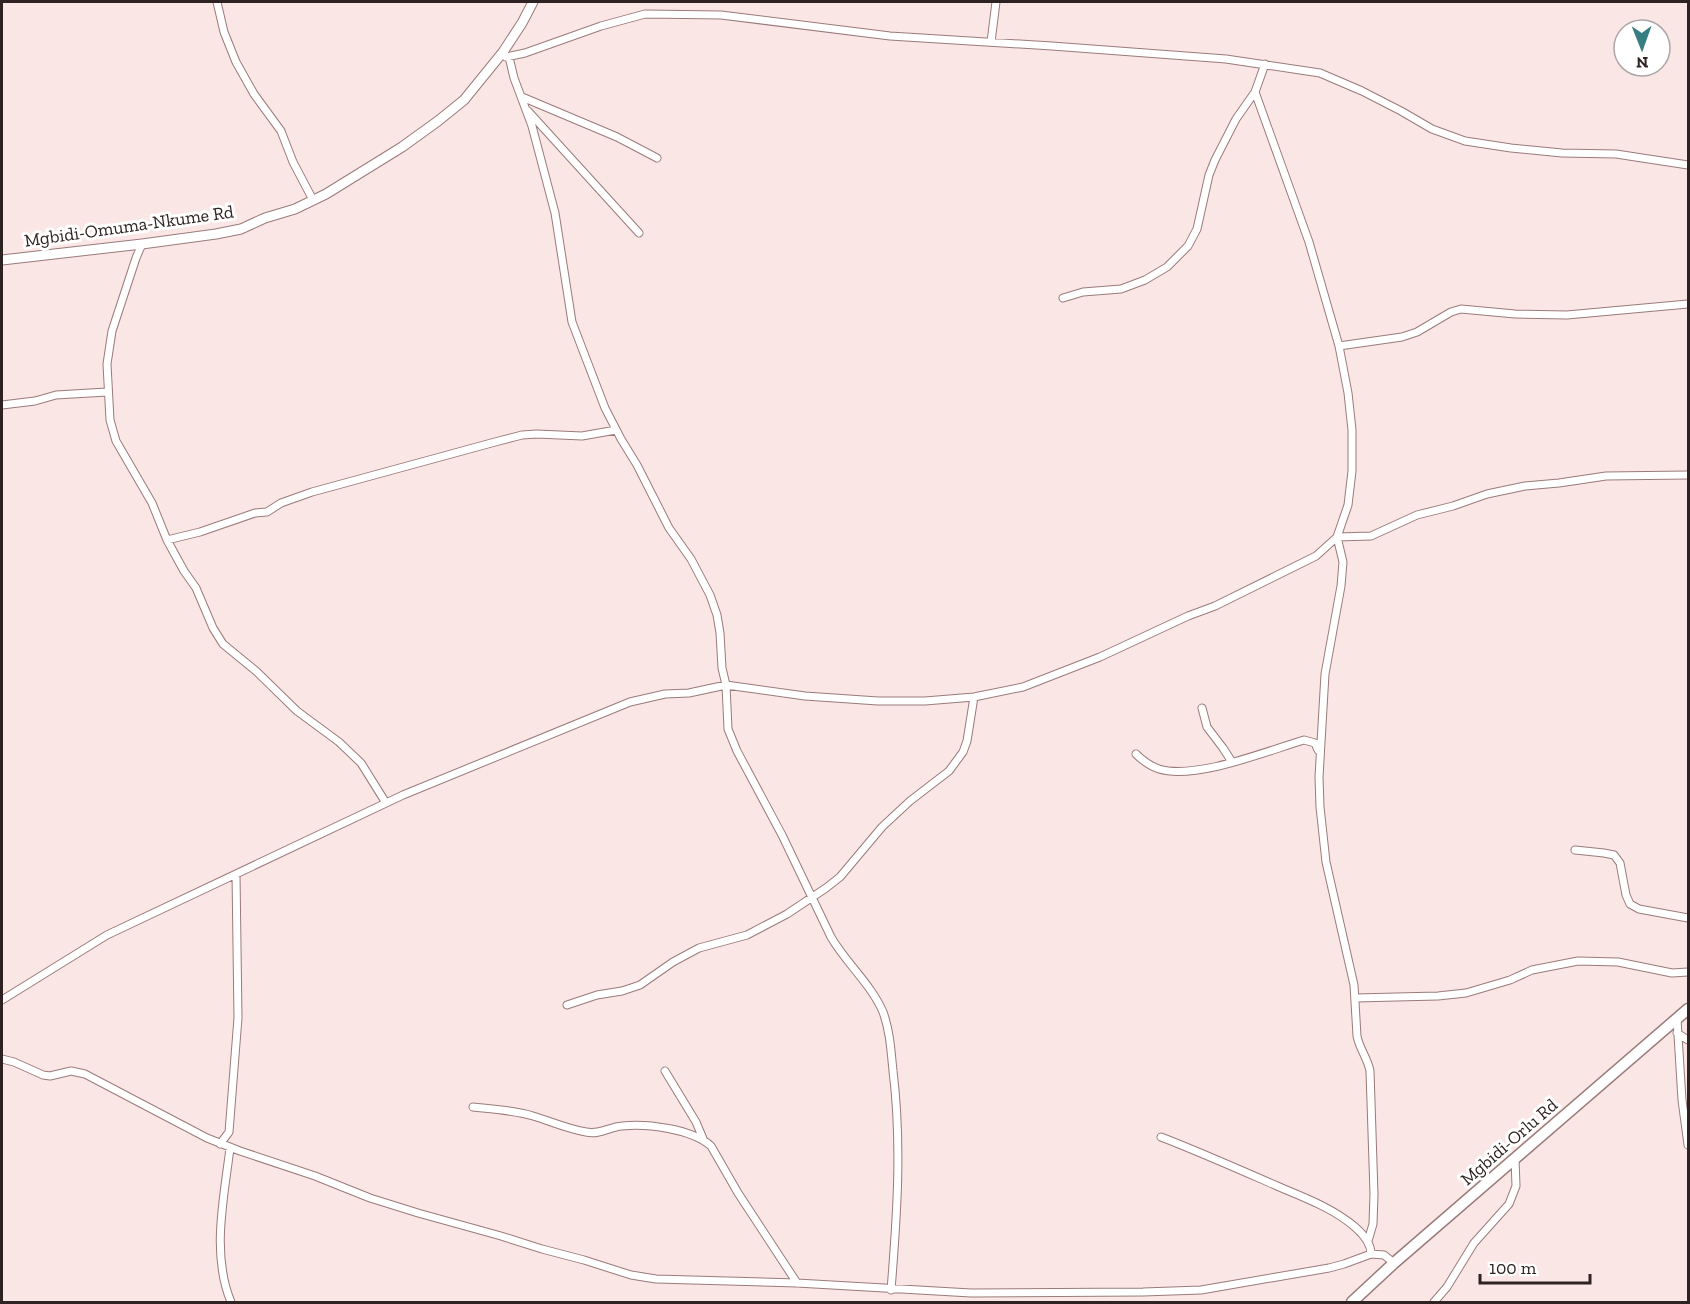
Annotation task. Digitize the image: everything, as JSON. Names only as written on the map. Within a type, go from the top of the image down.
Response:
[{"type":"main road","name":"Mgbidi-Orlu Rd","points":[[1352,1302],[1394,1263],[1689,1009]]},
{"type":"street","points":[[217,2],[224,32],[236,62],[254,94],[281,131],[293,162],[313,200]]},
{"type":"street","name":"Mgbidi-Omuma-Nkume Rd","points":[[2,260],[216,234],[241,228],[295,209],[366,170],[402,147],[464,100],[504,57],[533,2]]},
{"type":"street","points":[[991,42],[996,2]]},
{"type":"street","points":[[891,1290],[898,1202],[898,1156],[896,1094],[889,1034],[874,996],[840,952],[737,751],[728,729],[726,685],[717,615],[710,595],[691,559],[669,528],[605,408],[572,322],[555,213],[532,126],[504,57],[645,14],[721,15],[890,36],[1226,59],[1320,73],[1362,91],[1432,129],[1465,141],[1562,153],[1616,154],[1689,165]]},
{"type":"street","points":[[1063,297],[1083,292],[1121,289],[1145,280],[1167,267],[1188,246],[1197,229],[1209,175],[1222,144],[1255,92],[1265,64]]},
{"type":"street","points":[[2,1000],[107,935],[386,803],[630,702],[726,685],[805,696],[878,701],[925,701],[974,697],[1023,687],[1100,657],[1188,616],[1215,606],[1316,556],[1337,537],[1348,505],[1352,471],[1352,430],[1348,393],[1339,346],[1309,242],[1255,92]]},
{"type":"street","points":[[522,97],[617,136],[657,158]]},
{"type":"street","points":[[526,108],[639,233]]},
{"type":"street","points":[[142,244],[112,331],[107,364],[110,420],[116,441],[152,503],[167,540],[196,588],[213,628],[223,644],[256,671],[297,711],[339,742],[361,763],[386,803]]},
{"type":"street","points":[[1339,346],[1402,337],[1417,332],[1451,312],[1461,309],[1515,314],[1567,315],[1689,304]]},
{"type":"street","points":[[2,405],[34,401],[56,395],[107,392]]},
{"type":"street","points":[[167,540],[200,532],[255,513],[267,512],[281,503],[312,492],[522,435],[582,436],[616,430]]},
{"type":"street","points":[[1337,537],[1371,536],[1417,515],[1487,494],[1525,486],[1606,476],[1689,475]]},
{"type":"street","points":[[1337,537],[1343,562],[1341,586],[1324,674],[1319,752],[1320,807],[1326,862],[1354,985],[1358,1044],[1370,1071],[1374,1194],[1373,1224],[1368,1242]]},
{"type":"street","points":[[567,1005],[640,985],[673,962],[699,948],[747,935],[787,914],[840,877],[882,826],[949,771],[963,752],[967,741],[974,697]]},
{"type":"street","points":[[1202,708],[1206,727],[1232,762]]},
{"type":"street","points":[[1136,754],[1146,763],[1173,771],[1206,769],[1304,740],[1315,744],[1319,752]]},
{"type":"street","points":[[1575,850],[1614,855],[1622,868],[1626,895],[1630,904],[1639,909],[1689,918]]},
{"type":"street","points":[[236,874],[238,1018],[229,1132],[240,1151]]},
{"type":"street","points":[[1355,998],[1466,993],[1510,980],[1532,970],[1578,961],[1618,962],[1672,973],[1689,972]]},
{"type":"street","points":[[1677,1019],[1682,1100],[1689,1145]]},
{"type":"street","points":[[1677,1033],[1689,1040]]},
{"type":"street","points":[[2,1059],[43,1075],[50,1076],[71,1071],[85,1074],[220,1144],[315,1176],[370,1198],[631,1275],[656,1279],[797,1283],[970,1293],[1201,1290],[1329,1268],[1371,1254],[1384,1255],[1394,1263]]},
{"type":"street","points":[[665,1071],[691,1113],[704,1141]]},
{"type":"street","points":[[473,1107],[531,1115],[584,1132],[596,1133],[620,1126],[635,1125],[664,1128],[704,1141],[711,1146],[738,1193],[797,1283]]},
{"type":"street","points":[[220,1144],[229,1132]]},
{"type":"street","points":[[1161,1137],[1255,1176],[1328,1210],[1356,1227],[1368,1242],[1371,1254]]},
{"type":"street","points":[[230,1148],[220,1251],[224,1284],[231,1302]]},
{"type":"street","points":[[1434,1302],[1447,1287],[1474,1243],[1509,1204],[1516,1186],[1515,1159]]}]
